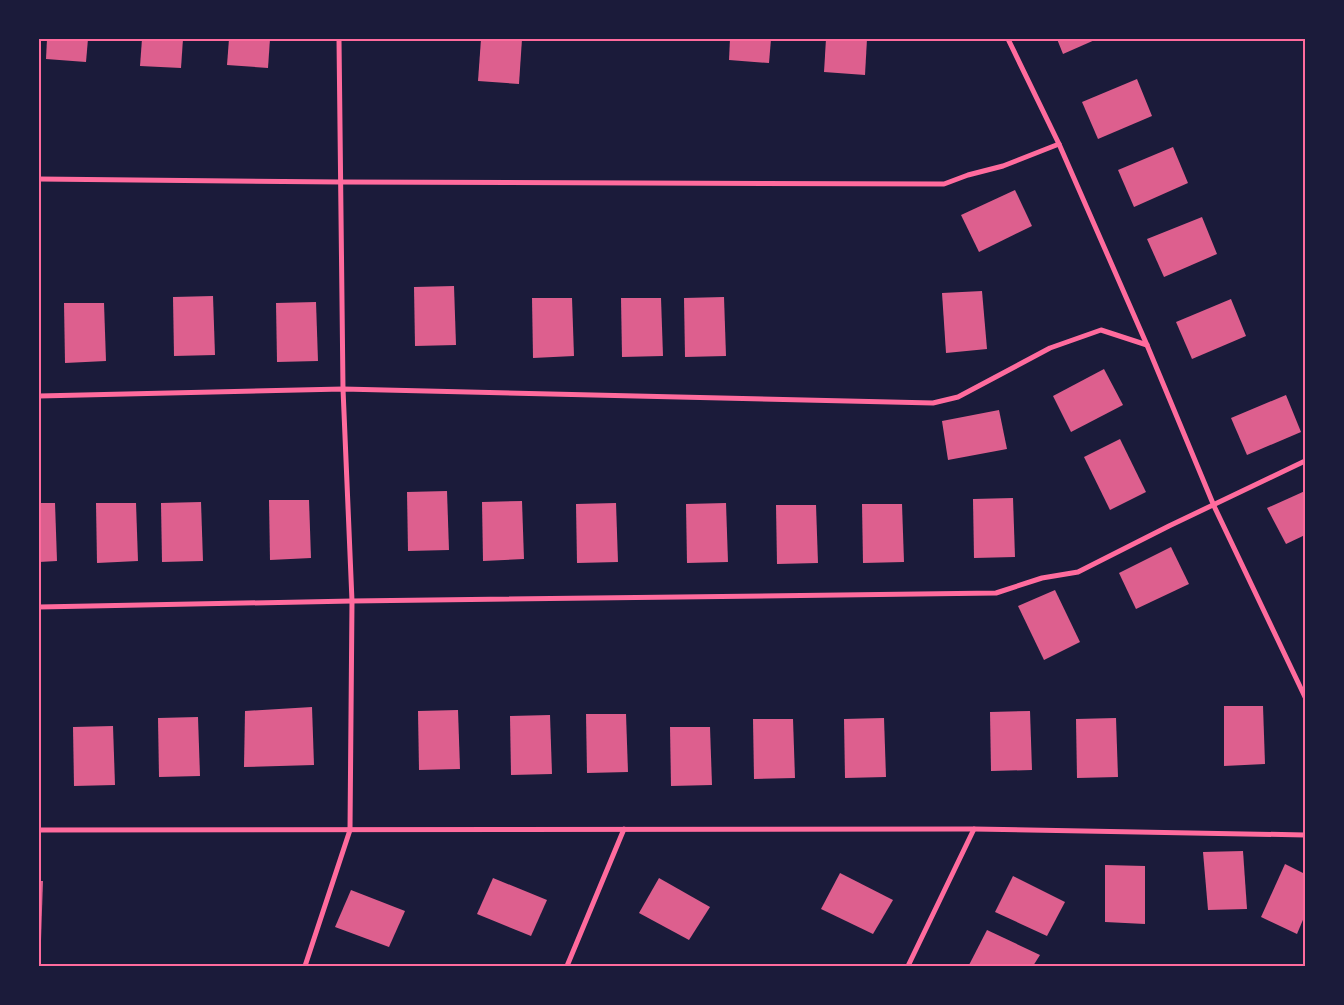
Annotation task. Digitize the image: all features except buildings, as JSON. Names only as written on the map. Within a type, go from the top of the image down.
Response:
[{"type":"street","points":[[306,966],[350,830],[352,601],[343,389],[339,39]]},
{"type":"street","points":[[1008,39],[1059,144],[1147,345],[1214,506],[1305,698]]},
{"type":"street","points":[[39,179],[944,184],[968,175],[1003,166],[1059,144]]},
{"type":"street","points":[[39,396],[343,389],[933,403],[958,397],[1050,348],[1101,330],[1147,345]]},
{"type":"street","points":[[39,607],[996,593],[1042,578],[1078,572],[1305,461]]},
{"type":"street","points":[[567,966],[624,829]]},
{"type":"street","points":[[39,830],[974,829],[1305,835]]},
{"type":"street","points":[[908,966],[974,829]]}]
